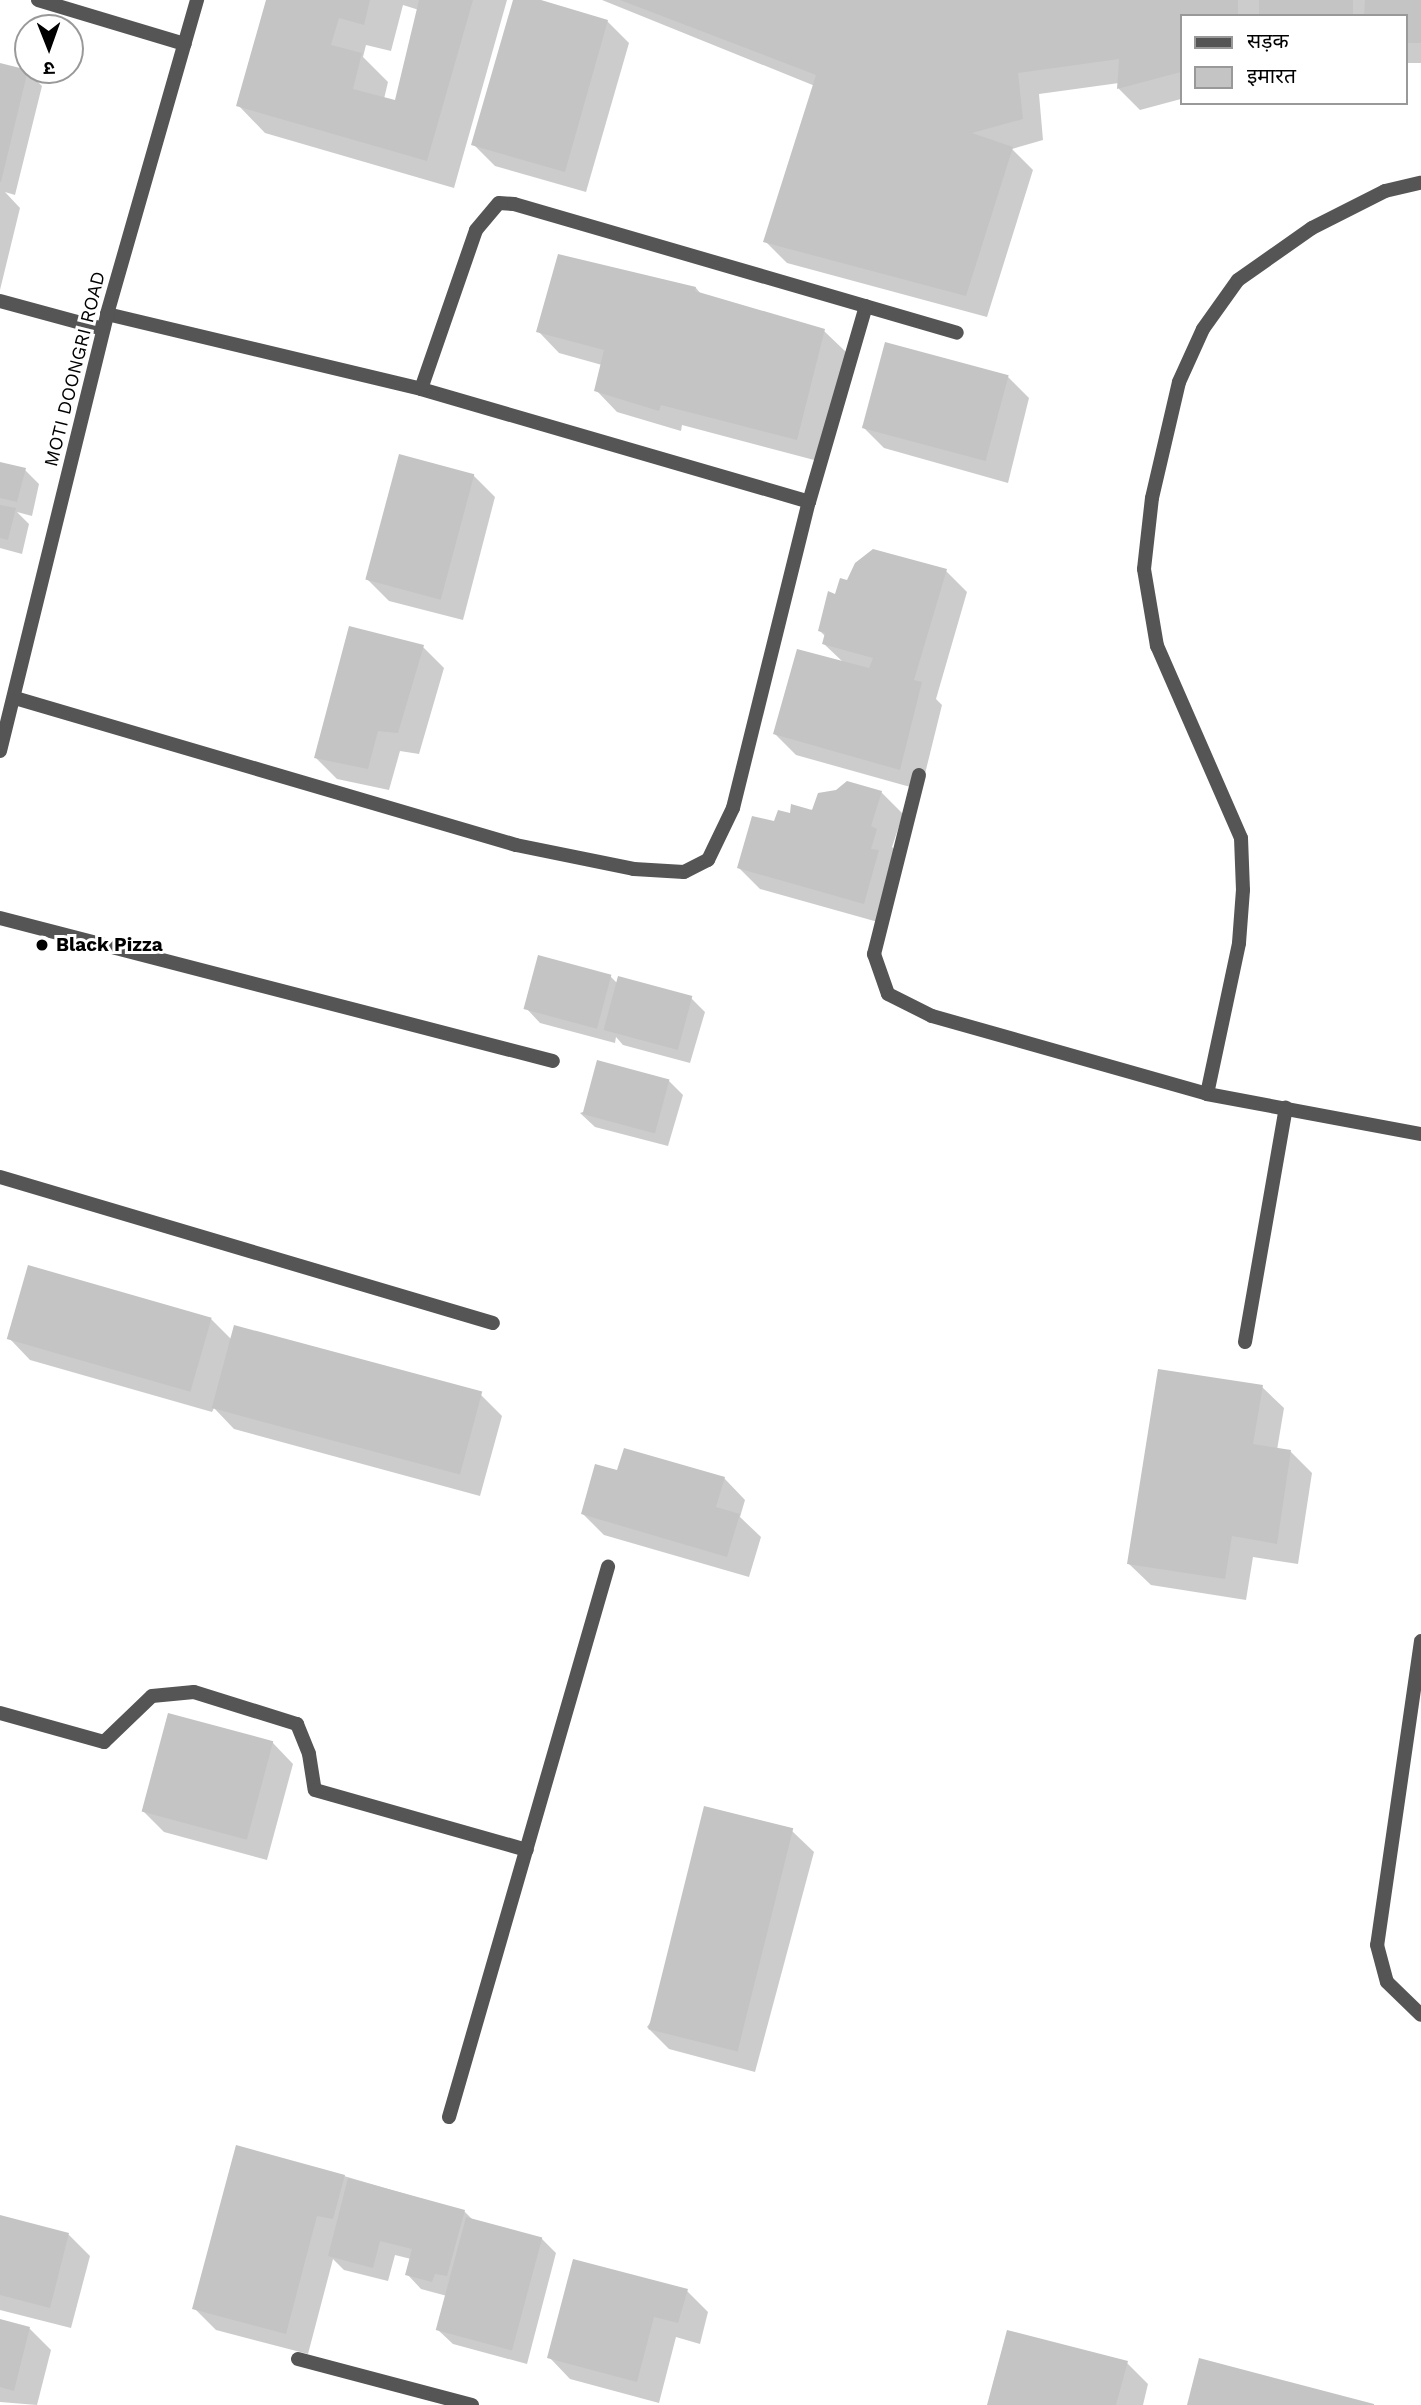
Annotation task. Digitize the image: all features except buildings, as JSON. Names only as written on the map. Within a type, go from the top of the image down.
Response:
[{"type":"street","points":[[38,0],[185,44]]},
{"type":"street","name":"MOTI DOONGRI ROAD","points":[[0,751],[103,329],[197,0]]},
{"type":"street","points":[[1207,1094],[1238,943],[1243,890],[1241,838],[1157,646],[1144,569],[1152,498],[1178,382],[1203,329],[1238,280],[1312,228],[1385,191],[1421,183]]},
{"type":"street","points":[[421,389],[475,230],[499,203],[514,204],[957,333]]},
{"type":"street","points":[[0,301],[103,329]]},
{"type":"street","points":[[15,698],[516,845],[634,869],[684,872],[708,860],[733,808],[809,502],[866,306]]},
{"type":"street","points":[[107,314],[421,389],[809,502]]},
{"type":"street","points":[[919,775],[874,954],[888,994],[932,1016],[1207,1094],[1421,1134]]},
{"type":"street","points":[[0,918],[553,1061]]},
{"type":"street","points":[[1245,1342],[1286,1108]]},
{"type":"street","points":[[0,1177],[493,1324]]},
{"type":"street","points":[[449,2117],[608,1567]]},
{"type":"street","points":[[1421,1641],[1377,1945],[1387,1982],[1421,2015]]},
{"type":"street","points":[[0,1713],[104,1742],[152,1696],[194,1692],[297,1724],[309,1754],[316,1790],[527,1850]]},
{"type":"street","points":[[298,2359],[472,2405]]},
{"type":"place","name":"Black Pizza","points":[[42,945]]}]
